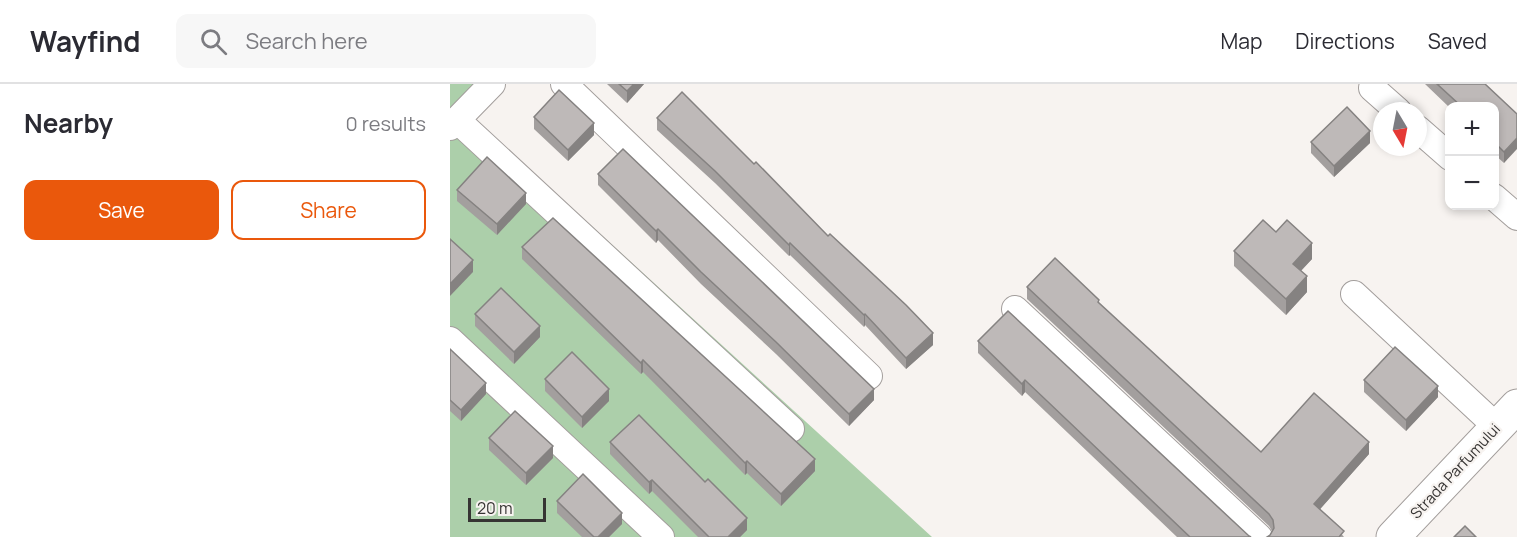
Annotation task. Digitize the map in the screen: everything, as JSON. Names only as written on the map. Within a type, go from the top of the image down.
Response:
[{"type":"street","points":[[492,84],[454,124],[791,429]]},
{"type":"street","points":[[564,84],[869,376]]},
{"type":"street","points":[[1372,88],[1388,102]]},
{"type":"street","points":[[1427,137],[1448,156]]},
{"type":"street","points":[[1499,201],[1517,217]]},
{"type":"street","points":[[1354,294],[1507,416]]},
{"type":"street","points":[[1015,309],[1259,537]]},
{"type":"street","points":[[450,340],[661,537]]},
{"type":"street","name":"Strada Parfumului","points":[[1393,537],[1507,416]]},
{"type":"green space","points":[[450,84],[499,84],[470,115],[932,537],[450,537]]},
{"type":"building","points":[[619,84],[634,84],[627,91]]},
{"type":"building","points":[[1437,84],[1485,84],[1517,114],[1517,138],[1504,152],[1499,147],[1499,102],[1457,102]]},
{"type":"building","points":[[559,90],[594,123],[568,150],[534,117]]},
{"type":"building","points":[[682,92],[754,164],[756,162],[828,236],[830,234],[933,333],[906,358],[865,314],[790,243],[789,245],[715,171],[657,118]]},
{"type":"building","points":[[1347,107],[1370,131],[1334,166],[1311,142]]},
{"type":"building","points":[[623,149],[874,389],[849,414],[598,174]]},
{"type":"building","points":[[487,157],[526,193],[497,224],[457,190]]},
{"type":"building","points":[[553,218],[815,459],[781,494],[747,461],[745,463],[643,360],[641,363],[522,247]]},
{"type":"building","points":[[1263,220],[1276,232],[1287,220],[1312,243],[1293,264],[1307,276],[1286,299],[1234,251]]},
{"type":"building","points":[[450,239],[473,260],[450,284]]},
{"type":"building","points":[[1055,258],[1099,300],[1098,302],[1261,452],[1314,393],[1369,442],[1314,504],[1344,531],[1339,537],[1267,537],[1274,528],[1269,514],[1027,287]]},
{"type":"building","points":[[501,288],[540,326],[514,352],[475,314]]},
{"type":"building","points":[[1008,311],[1251,537],[1190,537],[1025,380],[1022,384],[978,341]]},
{"type":"building","points":[[1395,347],[1438,386],[1406,420],[1364,380]]},
{"type":"building","points":[[450,349],[486,383],[461,410],[450,400]]},
{"type":"building","points":[[572,352],[609,389],[582,417],[545,379]]},
{"type":"building","points":[[515,411],[553,446],[526,473],[489,438]]},
{"type":"building","points":[[639,415],[705,482],[708,479],[747,518],[728,537],[709,537],[652,480],[649,482],[610,442]]},
{"type":"building","points":[[583,474],[622,513],[598,537],[594,537],[557,501]]},
{"type":"building","points":[[1465,526],[1476,537],[1454,537]]}]
